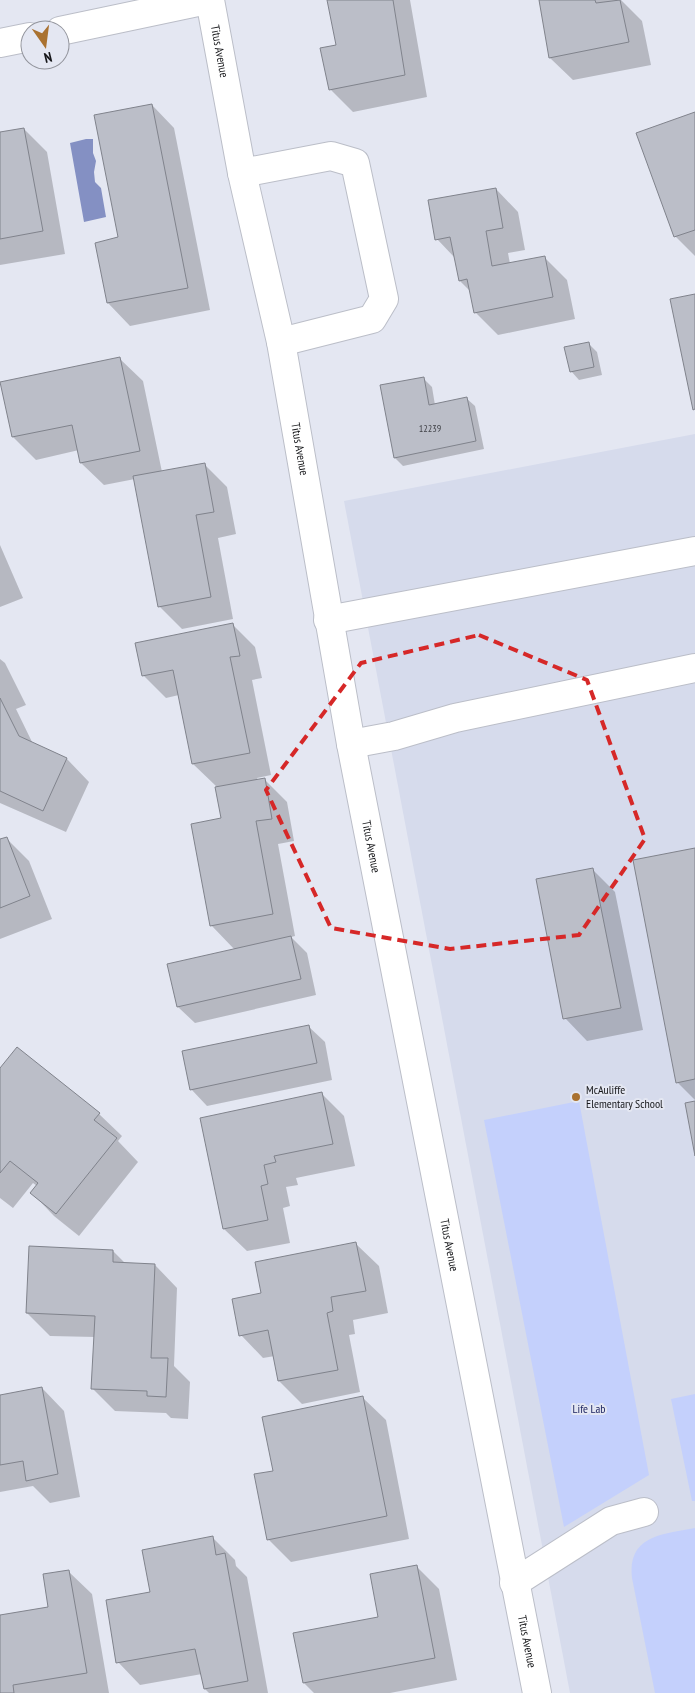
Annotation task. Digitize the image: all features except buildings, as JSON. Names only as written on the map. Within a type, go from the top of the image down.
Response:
[{"type":"street","points":[[70,29],[208,0]]},
{"type":"street","name":"Titus Avenue","points":[[208,0],[242,173],[280,342],[351,744],[537,1693]]},
{"type":"street","points":[[0,43],[20,39]]},
{"type":"street","points":[[242,173],[331,156],[355,163],[384,299],[372,319],[280,342]]},
{"type":"street","points":[[328,620],[695,551]]},
{"type":"street","points":[[351,744],[394,736],[455,718],[695,668]]},
{"type":"street","points":[[514,1583],[611,1521],[644,1512]]},
{"type":"highlighted area","points":[[479,635],[587,680],[645,839],[579,935],[450,949],[331,928],[266,790],[361,663]]},
{"type":"shaded area","points":[[93,139],[93,153],[96,161],[95,182],[101,188],[106,217],[84,222],[70,143]]},
{"type":"shaded area","name":"McAuliffe Elementary School","points":[[695,434],[695,1693],[570,1693],[344,501]]},
{"type":"green space","name":"Life Lab","points":[[579,1101],[649,1475],[564,1527],[484,1120]]},
{"type":"green space","points":[[695,1394],[695,1501],[692,1501],[671,1399]]},
{"type":"green space","points":[[695,1528],[695,1693],[655,1693],[632,1578],[632,1564],[635,1553],[650,1539],[671,1532]]},
{"type":"place","name":"McAuliffe Elementary School","points":[[576,1097]]}]
